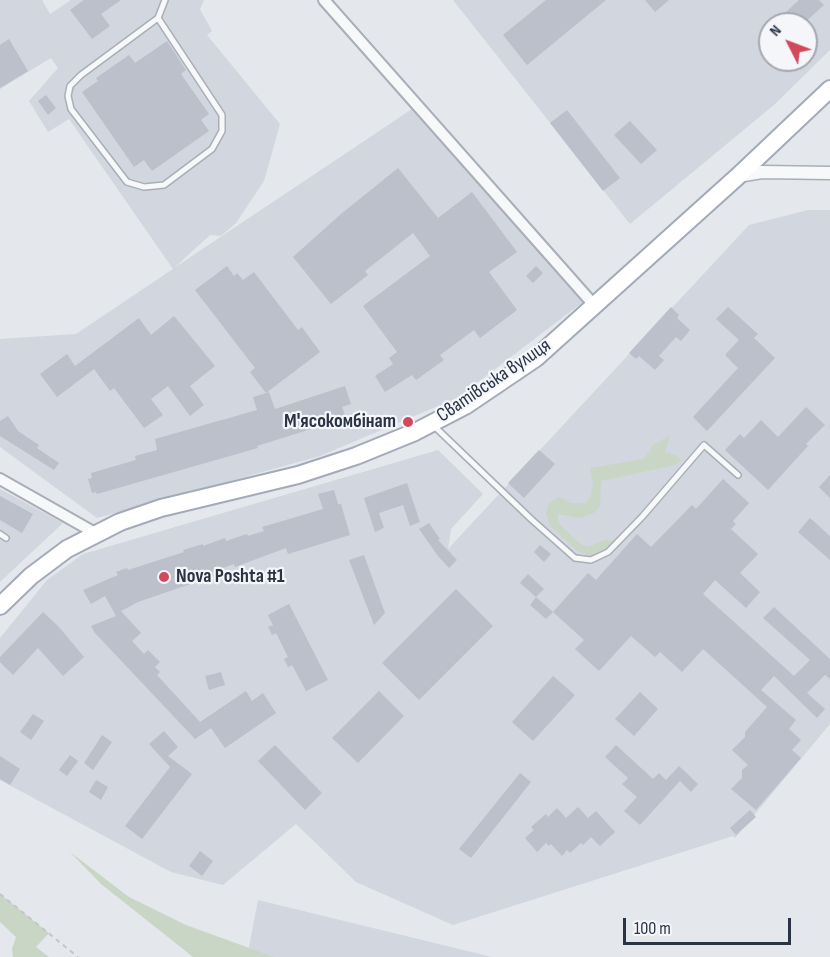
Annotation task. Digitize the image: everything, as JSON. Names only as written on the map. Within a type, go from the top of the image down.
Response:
[{"type":"main road","name":"Сватівська вулиця","points":[[0,606],[31,576],[67,549],[120,522],[161,508],[298,475],[356,456],[432,424],[465,406],[536,358],[737,177],[829,90]]},
{"type":"street","points":[[324,0],[594,305]]},
{"type":"street","points":[[737,177],[762,171],[830,173]]},
{"type":"street","points":[[0,479],[97,534]]},
{"type":"lane","points":[[158,18],[222,115],[222,131],[212,149],[164,184],[144,187],[127,182],[71,109],[68,96],[70,86],[81,75],[158,18],[165,0]]},
{"type":"lane","points":[[432,424],[575,558],[591,560],[608,552],[642,517],[704,444],[738,475]]},
{"type":"lane","points":[[0,534],[6,538]]},
{"type":"path","points":[[0,894],[78,957]]},
{"type":"shaded area","points":[[0,0],[42,0],[50,14],[71,0],[204,0],[200,9],[212,31],[207,35],[280,124],[264,181],[236,223],[221,236],[210,235],[174,268],[412,109],[583,302],[457,398],[320,456],[97,518],[0,447],[0,339],[76,334],[173,269],[69,119],[48,132],[29,101],[58,68],[51,58],[0,89]]},
{"type":"shaded area","points":[[453,0],[830,0],[830,50],[818,62],[818,12],[758,12],[758,72],[808,72],[775,104],[630,224]]},
{"type":"shaded area","points":[[808,210],[830,210],[830,724],[735,838],[733,836],[453,925],[356,882],[296,824],[223,885],[171,872],[0,780],[0,638],[47,580],[83,554],[438,450],[483,494],[451,529],[448,549],[749,225]]},
{"type":"shaded area","points":[[0,489],[63,523],[0,582]]},
{"type":"shaded area","points":[[258,900],[492,957],[247,957]]},
{"type":"green space","points":[[670,435],[665,452],[678,456],[681,461],[675,465],[601,481],[600,507],[594,513],[580,518],[558,514],[558,522],[579,543],[588,547],[604,540],[615,541],[601,553],[591,556],[579,552],[550,526],[546,513],[549,503],[559,497],[571,503],[586,503],[591,496],[593,482],[590,468],[644,459],[653,445]]},
{"type":"green space","points":[[70,852],[129,897],[186,925],[274,957],[193,957],[101,884]]},
{"type":"green space","points":[[0,894],[49,933],[36,947],[49,957],[13,957],[12,949],[16,937],[0,922]]},
{"type":"building","points":[[84,0],[121,0],[101,14],[110,26],[92,39],[70,10]]},
{"type":"building","points":[[546,0],[606,0],[527,65],[503,35]]},
{"type":"building","points":[[645,0],[669,0],[655,12]]},
{"type":"building","points":[[799,0],[819,0],[824,5],[816,12],[786,12]]},
{"type":"building","points":[[9,39],[28,71],[0,88],[0,45]]},
{"type":"building","points":[[167,41],[186,70],[181,74],[209,114],[201,120],[209,131],[152,171],[144,160],[134,167],[82,92],[98,81],[96,78],[129,55],[135,63]]},
{"type":"building","points":[[46,95],[56,108],[48,115],[38,101]]},
{"type":"building","points":[[567,110],[620,178],[603,191],[550,123]]},
{"type":"building","points":[[630,121],[657,150],[641,164],[614,135]]},
{"type":"building","points":[[398,168],[438,218],[472,192],[517,252],[489,272],[517,310],[480,338],[474,330],[440,355],[444,360],[416,380],[412,375],[385,392],[375,376],[393,364],[389,358],[397,352],[363,306],[430,256],[413,233],[365,271],[368,275],[331,304],[293,257]]},
{"type":"building","points":[[227,266],[234,276],[237,273],[243,280],[254,272],[298,330],[302,327],[320,352],[266,393],[250,372],[255,368],[195,290]]},
{"type":"building","points":[[536,266],[543,273],[533,283],[526,276]]},
{"type":"building","points":[[671,307],[679,315],[677,318],[690,330],[681,341],[676,337],[659,356],[664,360],[655,370],[639,356],[636,359],[629,353]]},
{"type":"building","points":[[728,307],[758,334],[754,338],[775,358],[707,431],[693,417],[738,368],[725,355],[739,340],[716,319]]},
{"type":"building","points":[[174,316],[215,366],[190,386],[204,405],[190,416],[168,386],[151,399],[163,415],[144,428],[114,388],[110,391],[94,369],[57,397],[40,374],[67,354],[75,366],[139,318],[151,335]]},
{"type":"building","points":[[345,386],[351,404],[342,407],[346,418],[257,446],[258,448],[97,494],[92,493],[88,479],[92,478],[91,473],[136,460],[135,456],[157,450],[155,439],[257,410],[253,397],[269,392],[275,409]]},
{"type":"building","points":[[806,407],[825,425],[768,490],[725,450],[740,434],[744,438],[761,420],[778,437]]},
{"type":"building","points":[[8,416],[18,431],[39,445],[37,448],[59,463],[54,470],[0,436],[0,421]]},
{"type":"building","points":[[539,450],[555,464],[524,498],[508,483]]},
{"type":"building","points":[[830,475],[830,498],[819,487]]},
{"type":"building","points":[[723,479],[749,503],[733,521],[736,524],[731,529],[758,554],[740,573],[760,592],[746,608],[715,580],[703,594],[794,676],[810,660],[763,618],[774,607],[830,659],[830,679],[825,675],[807,693],[825,709],[817,718],[774,676],[761,690],[796,720],[789,729],[801,740],[792,750],[801,758],[756,810],[731,789],[742,778],[742,770],[748,765],[732,750],[745,737],[745,732],[767,707],[703,649],[682,672],[660,652],[655,657],[631,636],[599,671],[575,649],[584,640],[553,612],[588,573],[596,580],[637,534],[651,547],[692,505],[696,509]]},
{"type":"building","points":[[407,483],[420,522],[410,526],[403,505],[379,513],[384,528],[375,532],[364,498]]},
{"type":"building","points":[[334,490],[338,504],[341,504],[350,535],[288,554],[286,548],[235,567],[234,564],[212,572],[214,576],[138,602],[121,611],[141,633],[132,641],[144,654],[148,650],[160,662],[155,667],[160,672],[157,675],[200,722],[246,691],[252,701],[263,693],[276,713],[225,748],[211,728],[195,739],[95,633],[91,626],[116,616],[105,596],[91,604],[83,590],[118,575],[116,572],[127,568],[128,570],[225,538],[226,541],[247,534],[248,536],[264,531],[262,527],[323,509],[318,494]]},
{"type":"building","points":[[0,496],[33,514],[22,533],[0,520]]},
{"type":"building","points":[[810,518],[830,536],[830,560],[798,532]]},
{"type":"building","points":[[429,523],[440,539],[438,540],[457,560],[449,568],[419,529]]},
{"type":"building","points":[[540,545],[551,554],[544,562],[534,552]]},
{"type":"building","points":[[364,555],[385,613],[374,625],[349,560]]},
{"type":"building","points":[[528,574],[544,589],[536,597],[520,583]]},
{"type":"building","points":[[456,589],[493,626],[419,700],[382,663]]},
{"type":"building","points":[[536,597],[553,612],[546,619],[530,605]]},
{"type":"building","points":[[289,604],[328,680],[306,691],[292,665],[288,667],[284,659],[288,657],[276,633],[272,635],[268,627],[273,625],[268,615]]},
{"type":"building","points":[[43,612],[84,657],[63,676],[38,648],[13,675],[0,662],[0,657]]},
{"type":"building","points":[[221,672],[225,685],[209,690],[205,676]]},
{"type":"building","points":[[553,676],[575,695],[533,741],[512,722]]},
{"type":"building","points":[[379,691],[404,716],[358,763],[332,738]]},
{"type":"building","points":[[640,692],[658,709],[634,736],[615,719]]},
{"type":"building","points":[[33,714],[44,721],[31,740],[20,732]]},
{"type":"building","points":[[164,731],[178,747],[168,756],[192,774],[142,839],[125,826],[170,767],[149,744]]},
{"type":"building","points":[[102,735],[112,742],[93,770],[84,763]]},
{"type":"building","points":[[275,745],[322,793],[305,810],[258,761]]},
{"type":"building","points":[[616,745],[653,779],[659,773],[666,780],[679,766],[698,784],[691,792],[680,781],[640,825],[624,811],[637,797],[622,784],[628,778],[605,757]]},
{"type":"building","points":[[70,755],[78,761],[67,776],[59,770]]},
{"type":"building","points":[[0,756],[20,769],[10,785],[0,779]]},
{"type":"building","points":[[520,773],[531,782],[471,858],[459,849]]},
{"type":"building","points":[[96,780],[108,787],[101,800],[89,792]]},
{"type":"building","points":[[578,807],[588,818],[596,811],[615,832],[600,846],[591,837],[583,845],[581,843],[570,853],[567,850],[562,856],[551,844],[549,846],[546,843],[537,852],[525,838],[534,830],[531,827],[546,814],[548,817],[557,808],[566,818]]},
{"type":"building","points":[[750,810],[756,817],[736,835],[730,828]]},
{"type":"building","points":[[200,851],[213,861],[202,876],[189,866]]},
{"type":"place","name":"М'ясокомбінат","points":[[408,422]]},
{"type":"place","name":"Nova Poshta #1","points":[[164,577]]}]
